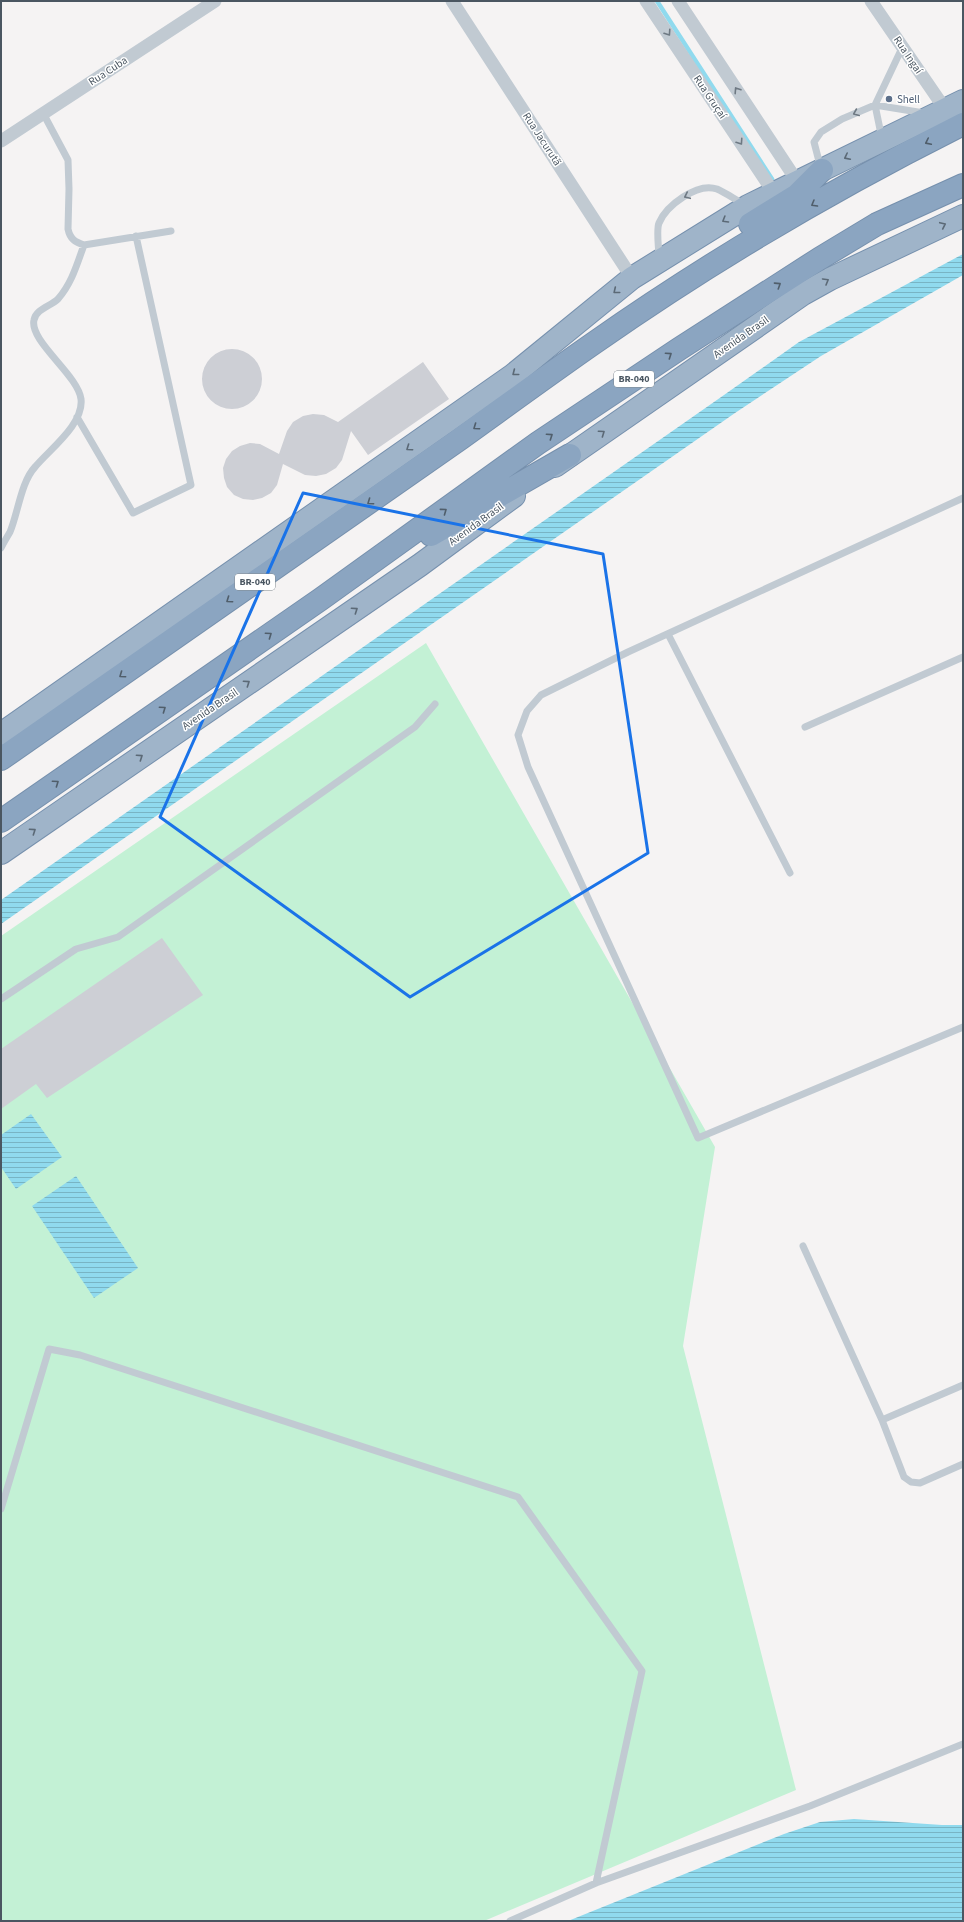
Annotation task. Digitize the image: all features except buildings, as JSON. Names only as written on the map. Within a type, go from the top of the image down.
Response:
[{"type":"highway","points":[[1,734],[514,375],[632,278],[659,260],[748,206],[796,181],[822,170],[947,108]]},
{"type":"highway","name":"BR-040","points":[[1,759],[508,405],[595,342],[729,254],[849,184],[963,124]]},
{"type":"highway","points":[[508,405],[551,364],[700,256],[797,195],[822,170]]},
{"type":"highway","name":"Avenida Brasil","points":[[1,821],[321,599],[538,443],[679,348],[877,224],[963,185]]},
{"type":"highway","name":"Avenida Brasil","points":[[1,853],[420,565],[570,455],[803,294],[830,279],[963,216]]},
{"type":"highway","points":[[321,599],[570,455]]},
{"type":"street","name":"Rua Cuba","points":[[1,141],[215,1]]},
{"type":"street","name":"Rua Jacurutã","points":[[452,1],[632,278]]},
{"type":"street","name":"Rua Gruçaí","points":[[646,1],[774,193]]},
{"type":"street","points":[[678,1],[796,181]]},
{"type":"street","name":"Rua Ingaí","points":[[872,1],[902,48],[947,108]]},
{"type":"lane","points":[[882,140],[875,105],[902,48]]},
{"type":"lane","points":[[822,170],[814,142],[821,132],[842,119],[875,105],[947,108]]},
{"type":"lane","points":[[43,113],[68,160],[69,235],[75,242],[84,245],[171,231]]},
{"type":"lane","points":[[659,260],[658,225],[670,206],[686,195],[703,190],[716,189],[748,206]]},
{"type":"lane","points":[[77,417],[133,513],[191,485],[136,236]]},
{"type":"lane","points":[[1,548],[10,531],[33,468],[71,428],[81,408],[81,397],[77,384],[36,333],[33,320],[37,312],[53,304],[67,288],[84,245]]},
{"type":"lane","points":[[963,498],[668,634],[541,695],[527,711],[518,735],[528,767],[698,1138],[963,1026]]},
{"type":"lane","points":[[668,634],[790,873]]},
{"type":"lane","points":[[805,727],[963,656]]},
{"type":"lane","points":[[1,999],[76,948],[118,937],[415,727],[435,704]]},
{"type":"lane","points":[[803,1246],[882,1420],[904,1477],[911,1482],[920,1483],[963,1464]]},
{"type":"lane","points":[[1,1509],[49,1349],[80,1355],[518,1497],[642,1671],[596,1883]]},
{"type":"lane","points":[[882,1420],[963,1386]]},
{"type":"lane","points":[[510,1921],[596,1883],[810,1806],[963,1744]]},
{"type":"highlighted area","points":[[303,493],[603,554],[648,853],[410,997],[160,817]]},
{"type":"green space","points":[[426,643],[715,1147],[683,1346],[796,1790],[484,1921],[1,1921],[1,936]]},
{"type":"water","points":[[963,254],[963,275],[821,356],[735,413],[1,924],[1,900],[799,342]]},
{"type":"water","points":[[31,1114],[62,1157],[16,1189],[1,1167],[1,1135]]},
{"type":"water","points":[[76,1176],[138,1268],[94,1298],[32,1206]]},
{"type":"water","points":[[854,1819],[963,1825],[963,1921],[568,1921],[784,1834],[820,1822]]},
{"type":"waterway","points":[[657,1],[772,179]]},
{"type":"place","name":"Shell","points":[[889,99]]}]
